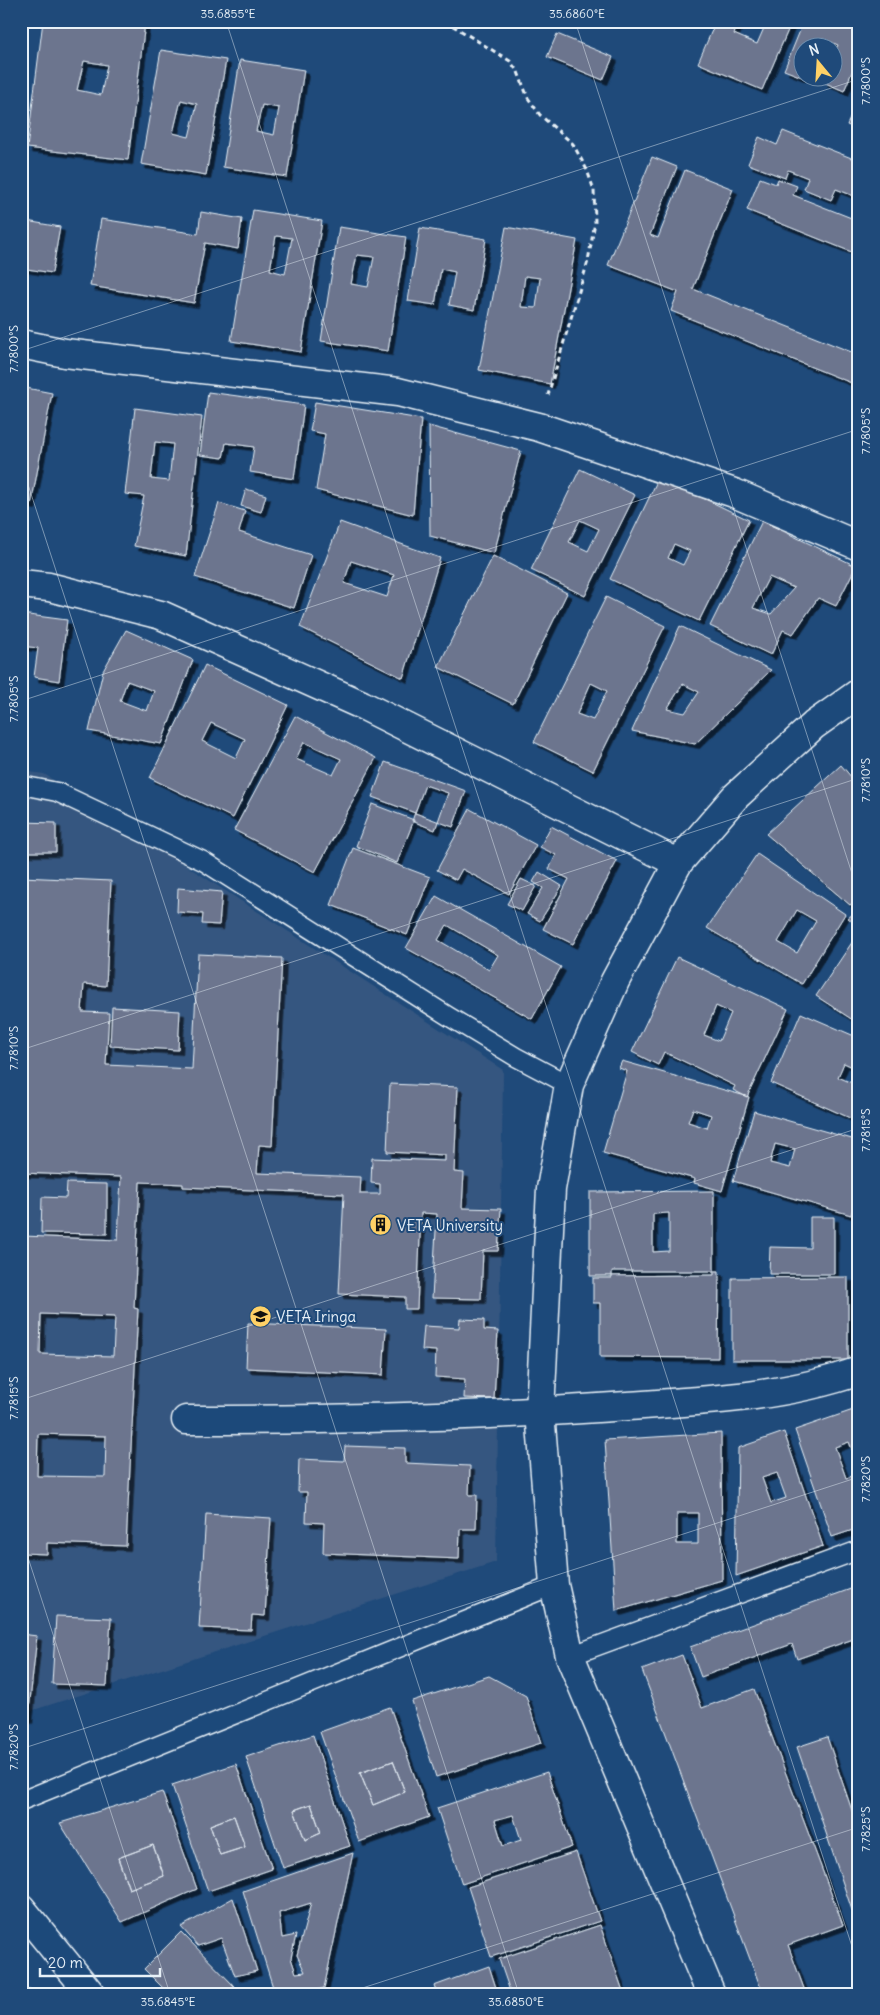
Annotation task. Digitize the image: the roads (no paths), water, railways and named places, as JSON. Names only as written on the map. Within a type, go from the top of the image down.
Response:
[{"type":"street","points":[[21,344],[65,353],[398,392],[539,427],[734,493],[859,546]]},
{"type":"street","points":[[21,584],[49,587],[161,615],[362,705],[678,863]]},
{"type":"street","points":[[711,1994],[570,1656],[554,1585],[540,1412],[551,1189],[569,1085],[615,981],[678,863],[735,797],[814,725],[859,693]]},
{"type":"street","points":[[186,1420],[344,1420],[540,1412],[740,1398],[836,1379],[859,1371]]},
{"type":"street","points":[[21,1908],[92,1994]]},
{"type":"lane","points":[[21,785],[57,792],[203,861],[448,1016],[516,1057],[569,1085]]},
{"type":"lane","points":[[570,1656],[859,1550]]},
{"type":"lane","points":[[21,1801],[554,1585]]},
{"type":"place","name":"VETA University","points":[[381,1225]]},
{"type":"place","name":"VETA Iringa","points":[[260,1316]]}]
